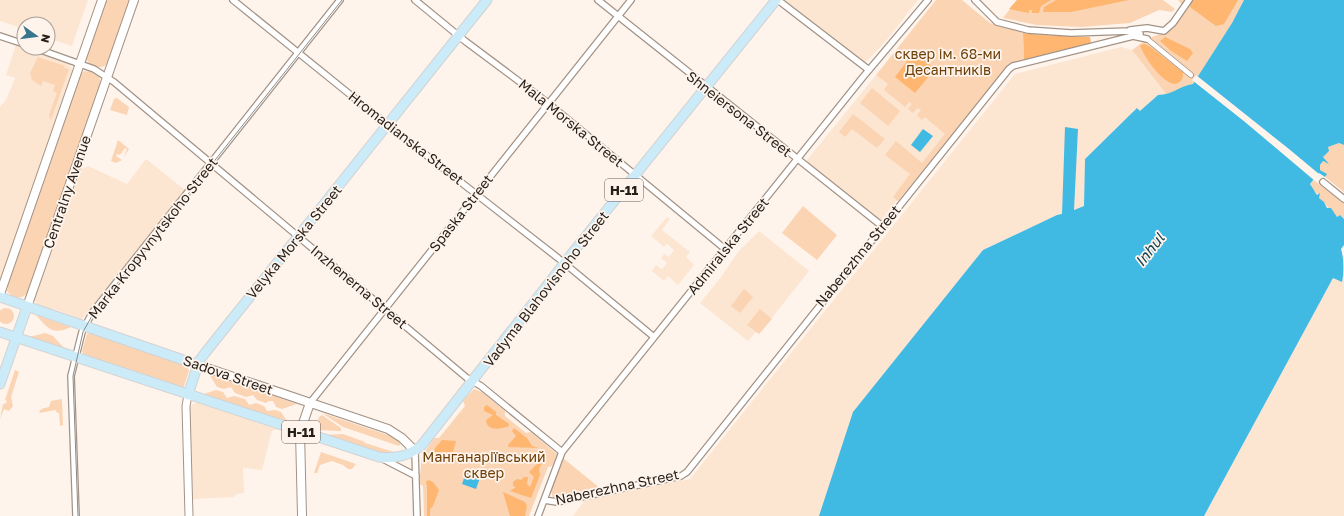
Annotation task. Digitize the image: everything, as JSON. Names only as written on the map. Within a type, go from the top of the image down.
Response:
[{"type":"main road","points":[[0,294],[102,0]]},
{"type":"main road","name":"Centralny Avenue","points":[[0,384],[134,0]]},
{"type":"main road","name":"Velyka Morska Street","points":[[188,395],[198,365],[205,353],[487,0]]},
{"type":"main road","name":"Vadyma Blahovisnoho Street","points":[[415,451],[421,446],[473,382],[564,264],[777,0]]},
{"type":"main road","name":"Sadova Street","points":[[0,297],[388,429],[402,438],[415,451]]},
{"type":"main road","points":[[0,332],[16,338]]},
{"type":"main road","name":"Н-11","points":[[16,338],[379,457],[396,458],[415,451]]},
{"type":"main road","name":"Spaska Street","points":[[300,432],[310,403]]},
{"type":"main road","points":[[300,432],[302,516]]},
{"type":"street","name":"Hromadianska Street","points":[[233,0],[387,125],[476,194],[654,337]]},
{"type":"street","name":"Marka Kropyvnytskoho Street","points":[[76,516],[71,376],[84,326],[92,312],[212,164],[340,0]]},
{"type":"street","name":"Mala Morska Street","points":[[415,0],[458,36],[548,103],[725,249]]},
{"type":"street","name":"Shneiersona Street","points":[[598,0],[882,226]]},
{"type":"street","name":"Spaska Street","points":[[310,403],[631,0]]},
{"type":"street","points":[[777,0],[869,70]]},
{"type":"street","name":"Admiralska Street","points":[[544,500],[562,452],[869,70],[928,0]]},
{"type":"street","points":[[975,0],[985,8],[992,18],[1011,26],[1041,32],[1071,33],[1147,28],[1164,31],[1173,23],[1189,0]]},
{"type":"street","points":[[1130,30],[1147,39],[1191,76]]},
{"type":"street","points":[[0,36],[16,41]]},
{"type":"street","name":"Naberezhna Street","points":[[538,516],[544,500],[557,502],[680,476],[686,472],[1009,69],[1013,66],[1133,36],[1147,39]]},
{"type":"street","name":"Inzhenerna Street","points":[[56,56],[107,77],[473,382],[481,386],[562,452]]},
{"type":"street","points":[[1323,182],[1344,199]]},
{"type":"street","name":"Velyka Morska Street","points":[[188,395],[186,406],[189,516]]},
{"type":"street","points":[[415,451],[417,516]]},
{"type":"street","points":[[379,457],[416,476]]},
{"type":"shaded area","points":[[0,0],[88,0],[72,46],[56,41],[56,16],[16,16],[16,26],[0,21]]},
{"type":"shaded area","points":[[785,0],[918,0],[886,41],[867,61],[864,62]]},
{"type":"shaded area","points":[[1017,0],[1051,0],[1041,6],[1039,13],[1032,13],[1032,10],[1029,10],[1029,13],[1009,9]]},
{"type":"shaded area","points":[[1056,0],[1129,0],[1071,12],[1043,12],[1044,7]]},
{"type":"shaded area","points":[[1190,0],[1238,0],[1224,24],[1216,26],[1190,7]]},
{"type":"shaded area","points":[[1023,33],[1090,37],[1091,43],[1024,60]]},
{"type":"shaded area","points":[[1165,37],[1190,49],[1193,53],[1187,61],[1171,51],[1160,41]]},
{"type":"shaded area","points":[[1145,44],[1183,72],[1181,81],[1173,84],[1161,77],[1142,50],[1140,45]]},
{"type":"shaded area","points":[[16,45],[16,56],[47,56],[69,64],[73,70],[0,283],[0,107],[6,100],[15,78],[6,75]]},
{"type":"shaded area","points":[[1121,47],[1132,50],[1167,95],[1158,95],[1140,111],[1137,108],[1085,159],[1084,206],[1073,210],[1078,129],[1066,128],[1062,215],[1057,215],[983,250],[854,412],[819,516],[573,516],[585,500],[690,479],[1015,74]]},
{"type":"shaded area","points":[[914,52],[935,69],[915,93],[895,77]]},
{"type":"shaded area","points":[[876,75],[952,135],[881,220],[876,219],[809,165],[807,160]]},
{"type":"shaded area","points":[[146,159],[185,190],[82,319],[74,319],[73,316],[54,309],[52,311],[37,305],[34,299],[48,257],[55,246],[63,222],[65,209],[81,164],[83,169],[88,166],[127,184]]},
{"type":"shaded area","points":[[667,217],[670,219],[662,230],[690,252],[686,257],[694,265],[678,285],[668,276],[664,281],[652,271],[656,265],[662,269],[667,263],[661,258],[664,254],[669,257],[674,250],[667,244],[664,247],[651,236]]},
{"type":"shaded area","points":[[759,231],[809,271],[759,334],[756,332],[748,341],[700,303],[721,277],[738,252]]},
{"type":"shaded area","points":[[1333,278],[1342,282],[1344,278],[1344,516],[1204,516]]},
{"type":"shaded area","points":[[195,403],[279,430],[273,430],[271,434],[262,470],[243,468],[244,493],[236,494],[234,497],[193,499],[190,407]]},
{"type":"shaded area","points":[[487,405],[496,412],[496,415],[509,424],[509,426],[495,429],[489,426],[486,420],[493,415],[484,411],[484,407]]},
{"type":"shaded area","points":[[514,428],[527,438],[532,446],[539,448],[508,447],[516,436],[512,431]]},
{"type":"shaded area","points":[[442,440],[456,441],[453,452],[434,452],[435,448]]},
{"type":"shaded area","points":[[542,463],[539,469],[540,475],[531,498],[510,491],[516,487],[513,486],[513,482],[517,479],[521,480],[524,477],[528,477],[527,484],[530,487],[534,477],[529,472],[537,464]]},
{"type":"shaded area","points":[[428,480],[433,482],[439,490],[433,506],[430,509],[430,516],[427,516],[426,482]]},
{"type":"shaded area","points":[[503,492],[525,502],[527,506],[525,516],[510,516]]},
{"type":"green space","points":[[106,0],[130,0],[109,61],[105,66],[96,67],[89,63],[86,58]]},
{"type":"green space","name":"сквер ім. 68-ми Десантників","points":[[936,0],[962,0],[990,23],[1023,33],[1024,60],[1009,64],[898,201],[893,197],[910,174],[885,155],[896,141],[922,163],[945,134],[925,117],[922,120],[917,115],[921,110],[917,108],[913,113],[908,109],[912,104],[909,102],[905,107],[884,90],[888,84],[876,75]]},
{"type":"green space","points":[[1017,0],[1163,0],[1175,9],[1172,12],[1159,10],[1130,23],[1081,27],[1037,25],[1003,18]]},
{"type":"green space","points":[[1178,0],[1244,0],[1232,23],[1193,84],[1185,86],[1167,95],[1132,50],[1147,39],[1171,28],[1185,8]]},
{"type":"green space","points":[[38,57],[65,66],[64,68],[69,69],[51,120],[49,115],[57,93],[53,91],[55,85],[43,81],[41,86],[32,80],[30,73]]},
{"type":"green space","points":[[84,71],[91,72],[99,76],[101,83],[27,294],[22,297],[14,298],[7,291],[9,280],[79,76]]},
{"type":"green space","points":[[872,88],[900,111],[888,126],[860,103]]},
{"type":"green space","points":[[117,98],[129,107],[127,115],[110,110],[114,99]]},
{"type":"green space","points":[[853,114],[885,139],[877,148],[852,129],[845,137],[839,132]]},
{"type":"green space","points":[[118,140],[129,149],[123,158],[127,149],[125,148],[120,155],[117,154],[116,156],[122,160],[116,163],[111,161]]},
{"type":"green space","points":[[1339,143],[1344,145],[1344,192],[1325,177],[1326,174],[1320,170],[1322,161],[1328,163],[1323,157],[1328,147]]},
{"type":"green space","points":[[1314,180],[1344,202],[1344,219],[1340,215],[1337,217],[1319,198],[1319,195],[1312,189],[1310,184]]},
{"type":"green space","points":[[803,206],[837,235],[817,260],[782,233]]},
{"type":"green space","points":[[744,289],[753,297],[740,313],[731,306]]},
{"type":"green space","points":[[6,308],[12,310],[14,316],[12,322],[6,324],[0,322],[-2,316],[0,310]]},
{"type":"green space","points":[[760,309],[772,319],[759,334],[747,325]]},
{"type":"green space","points":[[36,315],[71,327],[65,330],[55,331],[47,327]]},
{"type":"green space","points":[[45,333],[53,336],[65,349],[29,337]]},
{"type":"green space","points":[[91,333],[186,365],[189,371],[183,388],[84,356],[82,351],[87,334]]},
{"type":"green space","points":[[15,370],[19,372],[11,397],[13,406],[9,411],[4,409],[0,419],[3,404],[7,401],[5,400]]},
{"type":"green space","points":[[209,374],[297,404],[282,409],[276,407],[273,401],[266,403],[257,400],[253,395],[246,397],[235,393],[231,387],[224,389],[217,387]]},
{"type":"green space","name":"Манганаріївський сквер","points":[[474,389],[482,392],[505,411],[505,416],[526,433],[531,432],[557,454],[552,466],[548,467],[529,516],[424,516],[423,486],[419,484],[422,456],[434,438],[439,438],[465,406],[463,401]]},
{"type":"green space","points":[[216,390],[223,392],[227,398],[234,396],[245,399],[249,405],[256,403],[264,406],[267,411],[275,410],[281,412],[289,424],[201,395]]},
{"type":"green space","points":[[62,399],[63,425],[60,426],[59,413],[56,412],[56,410],[39,413],[41,409],[49,407],[51,401]]},
{"type":"green space","points":[[322,413],[391,436],[401,443],[399,446],[343,427]]},
{"type":"green space","points":[[322,415],[341,428],[341,431],[317,430],[315,428],[319,417]]},
{"type":"green space","points":[[343,434],[397,453],[382,454],[325,435]]},
{"type":"green space","points":[[321,452],[356,464],[352,469],[348,469],[343,465],[332,461],[320,465],[317,473],[314,473]]},
{"type":"green space","points":[[563,458],[601,489],[558,499],[553,498],[551,491]]},
{"type":"water","name":"Inhul","points":[[1244,0],[1344,0],[1344,145],[1339,143],[1328,147],[1329,151],[1323,157],[1329,164],[1323,161],[1320,165],[1320,170],[1327,174],[1325,177],[1319,173],[1310,184],[1317,195],[1320,193],[1319,198],[1324,202],[1327,208],[1331,208],[1337,217],[1340,215],[1344,219],[1344,245],[1341,249],[1343,275],[1342,282],[1333,278],[1204,516],[819,516],[853,412],[983,250],[1062,214],[1065,127],[1078,129],[1074,210],[1084,206],[1085,159],[1137,108],[1140,111],[1158,95],[1168,94],[1193,84],[1232,23]]},
{"type":"water","points":[[923,129],[933,136],[920,152],[911,145]]},
{"type":"water","points":[[467,470],[481,475],[476,489],[462,484]]},
{"type":"pier","points":[[1196,75],[1325,179],[1319,176],[1315,181],[1192,80]]},
{"type":"tram line","points":[[78,516],[73,376],[83,332],[93,314],[342,0]]}]
